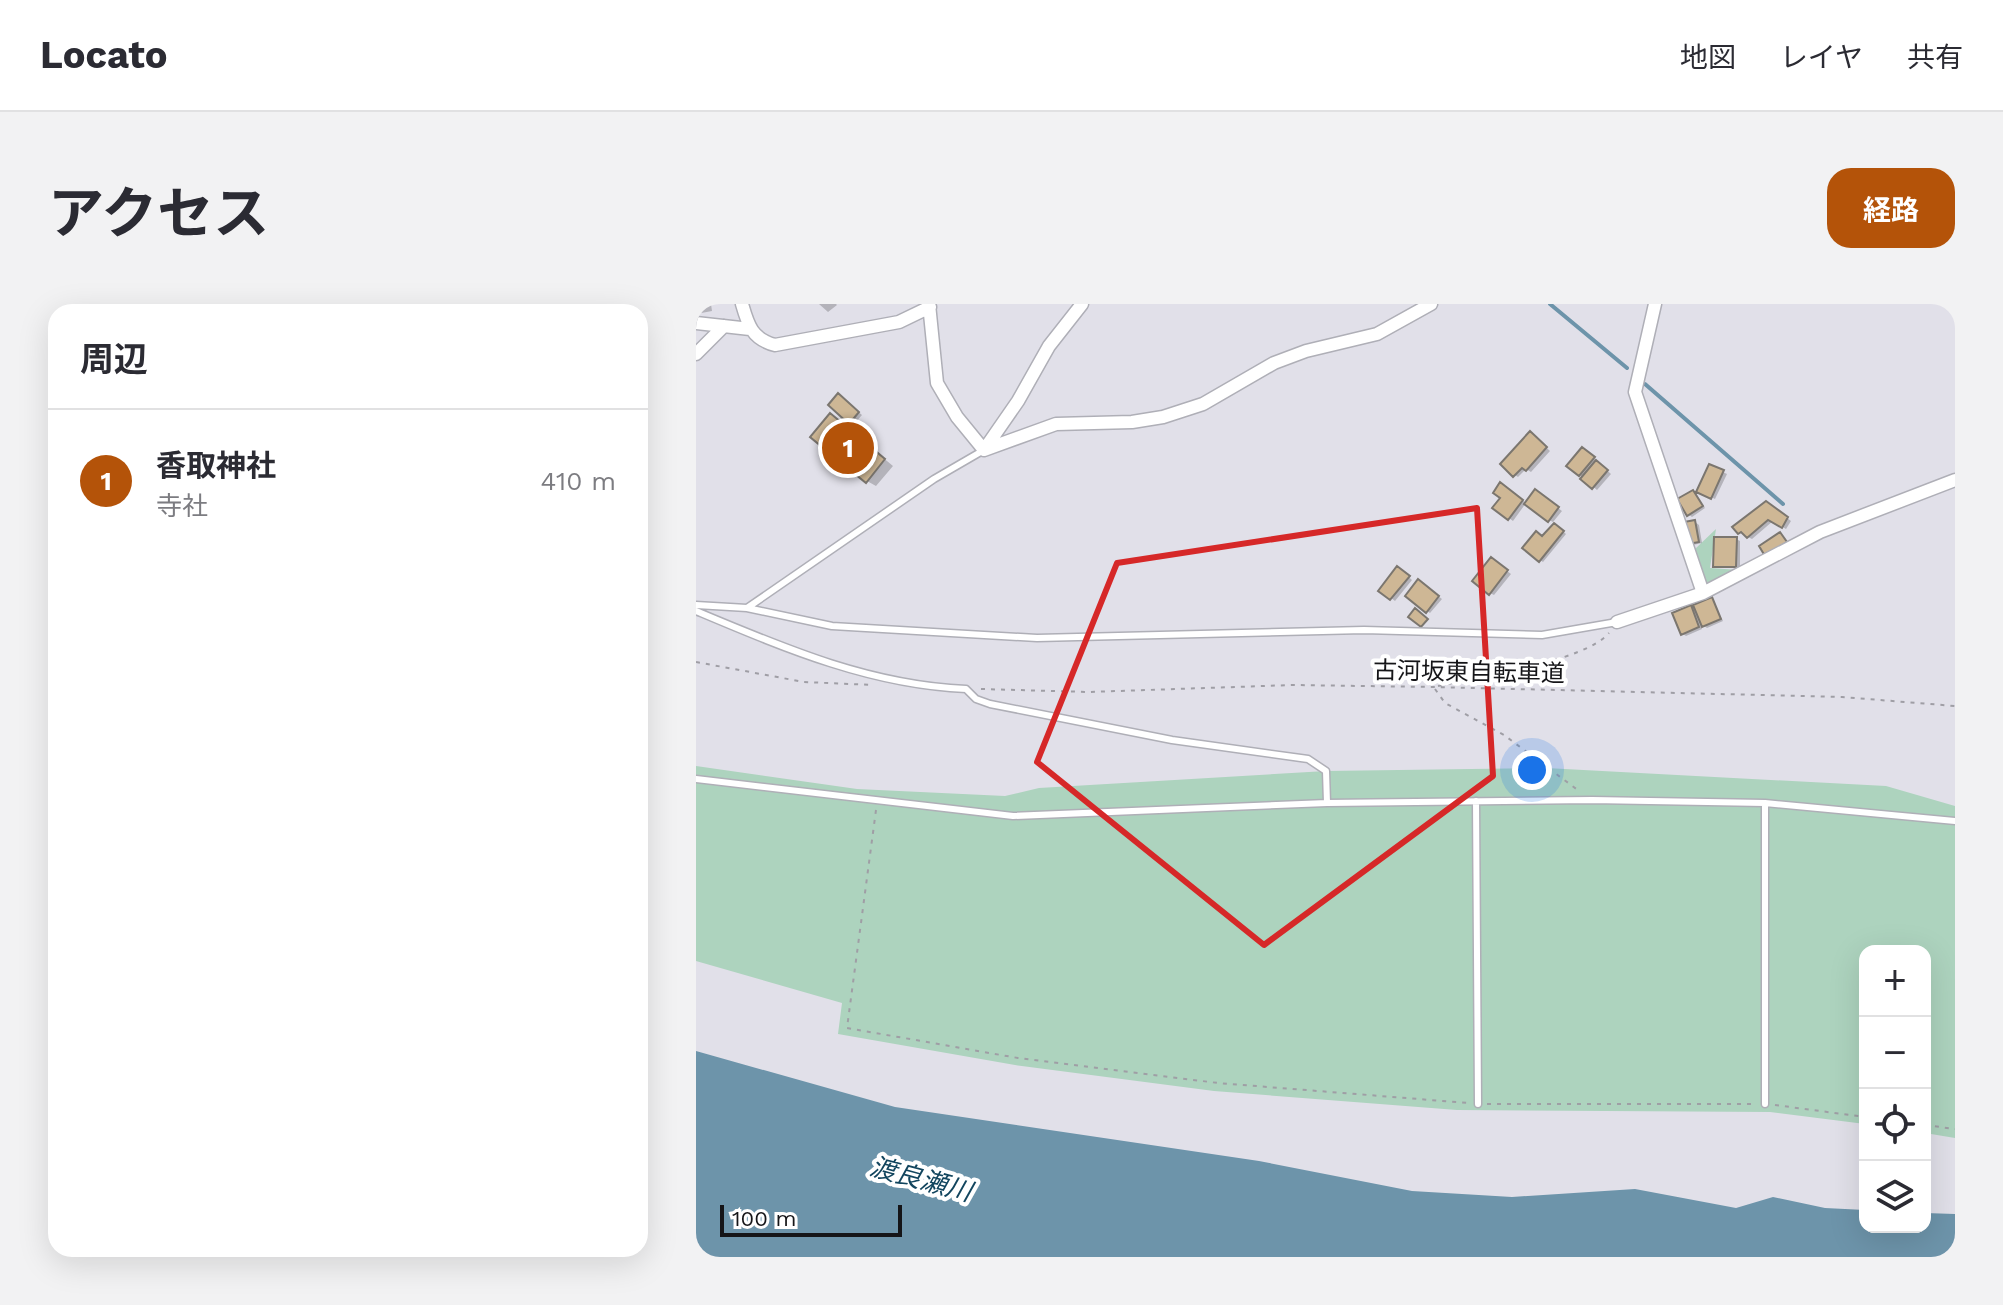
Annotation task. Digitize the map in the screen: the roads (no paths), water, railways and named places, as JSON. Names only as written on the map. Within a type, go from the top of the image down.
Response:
[{"type":"street","points":[[742,304],[750,329],[765,342],[775,345],[899,322],[929,305],[937,383],[957,417],[984,450]]},
{"type":"street","points":[[984,450],[1018,401],[1049,346],[1082,304]]},
{"type":"street","points":[[984,450],[1056,424],[1132,422],[1190,409],[1274,363],[1377,334],[1431,304]]},
{"type":"street","points":[[1655,304],[1635,392],[1703,593]]},
{"type":"street","points":[[696,323],[750,329]]},
{"type":"street","points":[[696,354],[724,326]]},
{"type":"street","points":[[1617,622],[1661,610],[1703,593],[1820,532],[1955,480]]},
{"type":"lane","points":[[747,608],[934,479],[984,450]]},
{"type":"lane","points":[[696,605],[747,608],[801,622],[832,626],[1037,638],[1364,630],[1542,635],[1617,622]]},
{"type":"lane","points":[[696,611],[837,666],[917,687],[966,689],[976,699],[990,704],[1097,726],[1308,759],[1326,771],[1327,803]]},
{"type":"lane","points":[[696,779],[1013,816],[1327,803],[1592,800],[1765,803],[1955,821]]},
{"type":"lane","points":[[1476,801],[1478,1104]]},
{"type":"lane","points":[[1765,803],[1765,1104]]},
{"type":"water","name":"渡良瀬川","points":[[696,1051],[895,1107],[1259,1161],[1412,1191],[1512,1197],[1635,1189],[1736,1208],[1773,1197],[1825,1208],[1859,1210],[1859,1233],[1931,1233],[1931,1213],[1955,1214],[1955,1257],[696,1257]]},
{"type":"waterway","points":[[1550,304],[1627,368]]},
{"type":"waterway","points":[[1645,384],[1783,504]]},
{"type":"place","name":"香取神社","points":[[848,448]]}]
